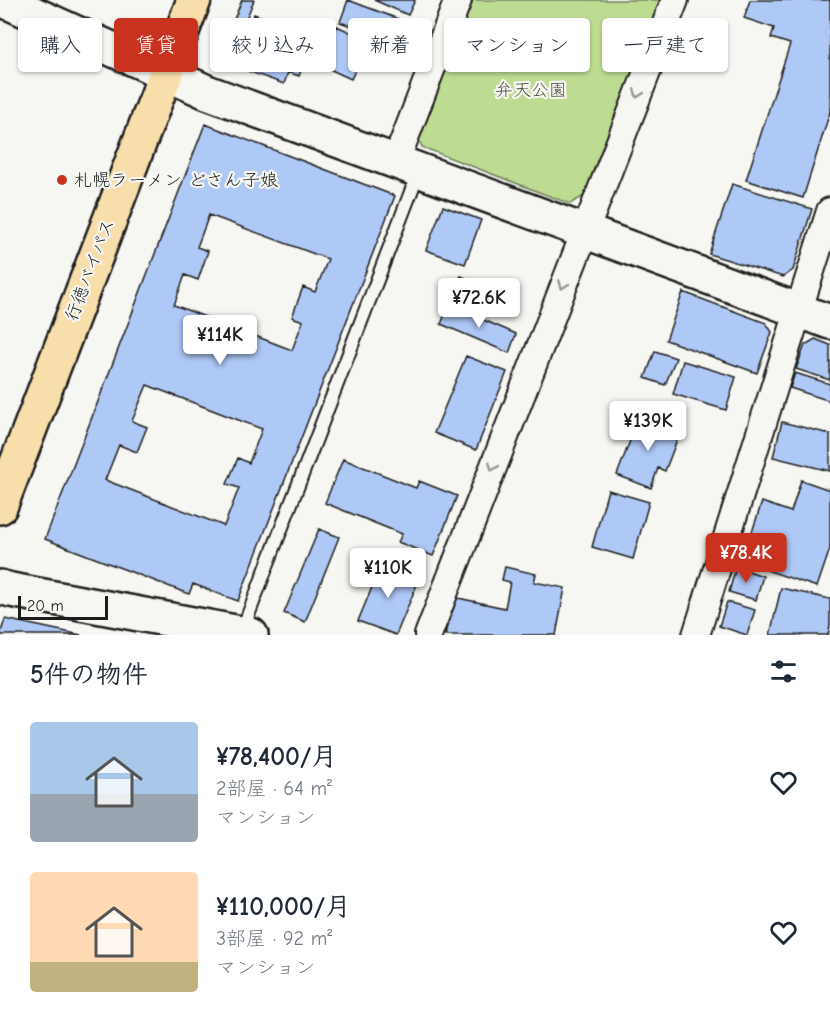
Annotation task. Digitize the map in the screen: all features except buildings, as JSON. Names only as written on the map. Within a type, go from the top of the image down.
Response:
[{"type":"main road","name":"行徳バイパス","points":[[0,507],[194,0]]},
{"type":"street","points":[[3,0],[207,92],[830,322]]},
{"type":"street","points":[[408,166],[458,0]]},
{"type":"street","points":[[428,635],[675,0]]},
{"type":"street","points":[[696,635],[830,211]]},
{"type":"street","points":[[0,586],[230,633]]},
{"type":"lane","points":[[230,633],[408,166]]},
{"type":"green space","name":"弁天公園","points":[[471,0],[661,0],[654,18],[602,18],[602,72],[633,72],[584,196],[570,204],[422,147],[418,137],[444,70],[444,72],[590,72],[590,18],[464,18]]},
{"type":"place","name":"札幌ラーメン どさん子娘","points":[[62,180]]}]
